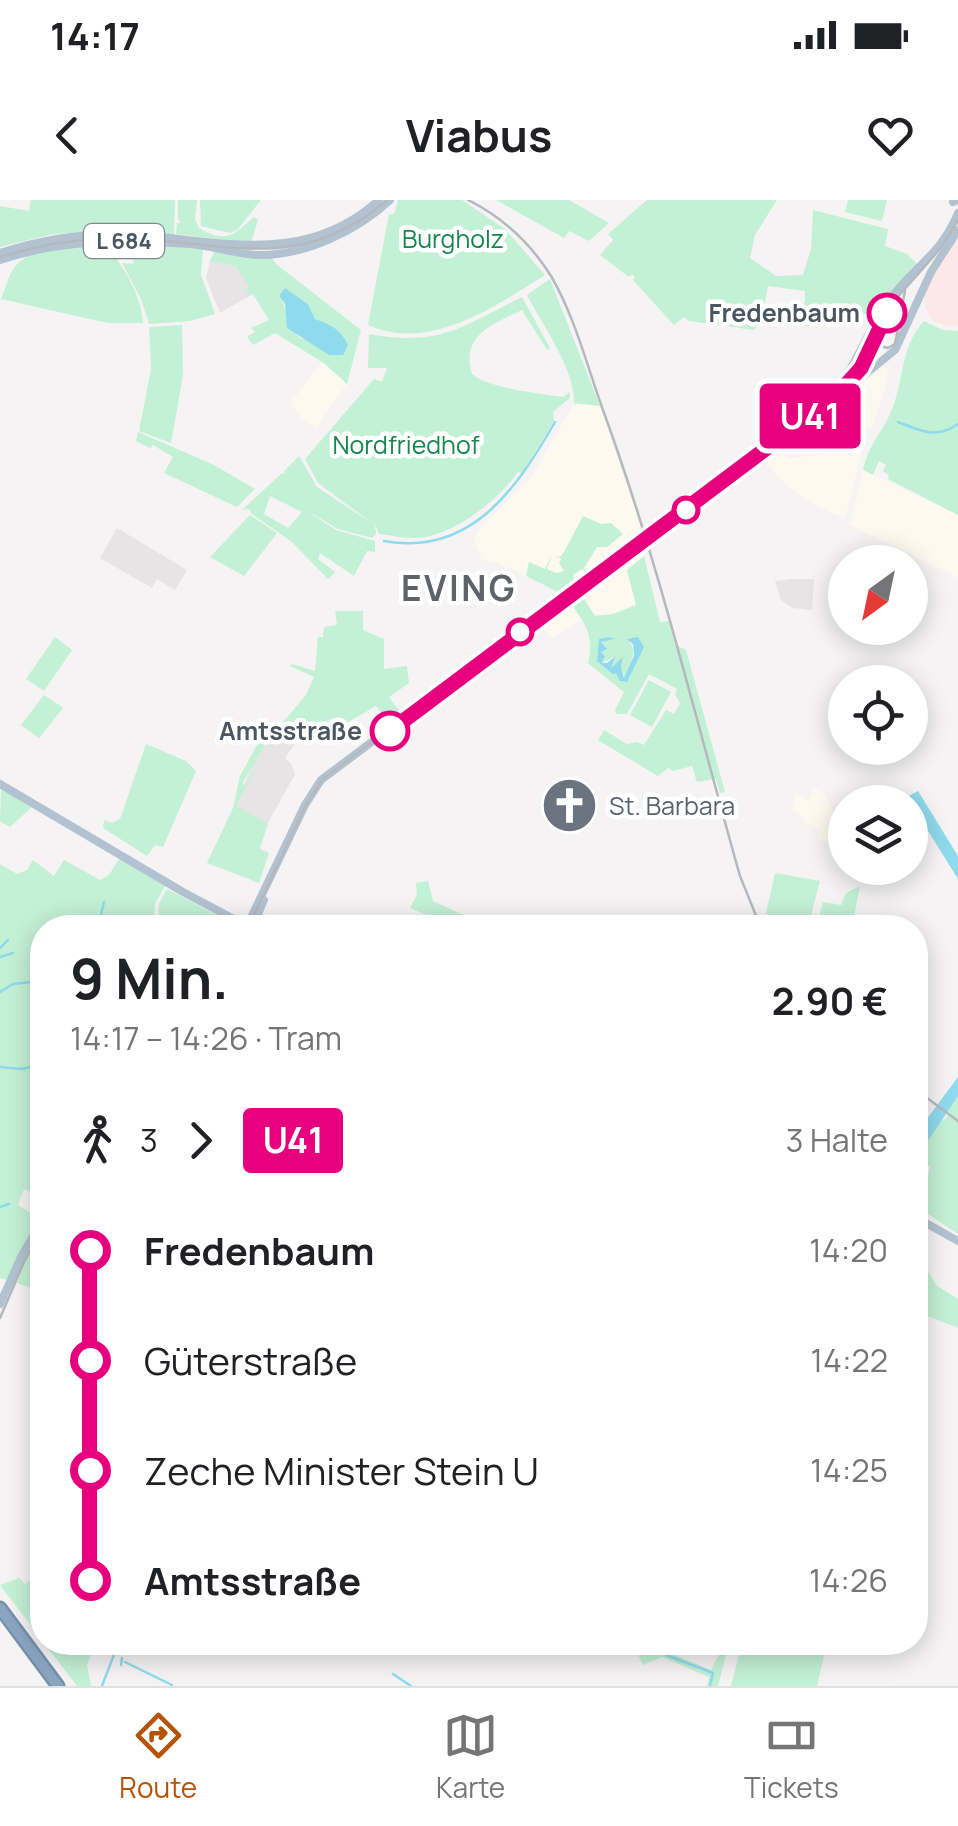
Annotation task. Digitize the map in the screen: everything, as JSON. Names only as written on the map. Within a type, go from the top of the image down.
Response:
[{"type":"highway","points":[[0,1608],[30,1651]]},
{"type":"highway","points":[[0,1617],[30,1655]]},
{"type":"highway","points":[[30,1655],[55,1686]]},
{"type":"highway","points":[[33,1655],[55,1686]]},
{"type":"main road","name":"L 684","points":[[0,256],[42,241],[97,234],[246,246],[289,245],[341,227],[380,200]]},
{"type":"main road","name":"L 684","points":[[0,256],[100,241],[191,244],[248,254],[275,254],[340,234],[390,200]]},
{"type":"main road","points":[[255,915],[321,780],[533,616],[592,578],[817,409],[848,374],[893,294],[942,246],[958,213]]},
{"type":"main road","points":[[255,915],[318,789],[329,778],[886,359],[905,331],[931,272],[958,230]]},
{"type":"main road","points":[[0,784],[226,915]]},
{"type":"main road","points":[[928,1225],[958,1242]]},
{"type":"main road","points":[[0,1304],[30,1242]]},
{"type":"shaded area","points":[[958,237],[958,326],[946,326],[933,321],[924,296],[927,283]]},
{"type":"shaded area","points":[[210,261],[236,265],[253,294],[220,313],[206,278]]},
{"type":"shaded area","points":[[322,362],[347,384],[316,428],[290,403]]},
{"type":"shaded area","points":[[884,367],[888,370],[885,389],[872,428],[843,431],[836,422],[825,430],[815,417]]},
{"type":"shaded area","points":[[573,405],[600,406],[644,536],[644,556],[627,570],[636,604],[613,614],[595,615],[580,594],[570,602],[582,619],[552,638],[537,625],[561,593],[495,562],[482,560],[474,541],[477,532],[532,476]]},
{"type":"shaded area","points":[[778,445],[788,458],[839,453],[851,456],[852,451],[862,452],[845,519],[805,500],[780,479],[762,458]]},
{"type":"shaded area","points":[[863,470],[958,515],[958,578],[928,563],[928,545],[891,545],[850,525]]},
{"type":"shaded area","points":[[117,528],[187,570],[175,590],[157,579],[152,588],[100,558]]},
{"type":"shaded area","points":[[814,579],[812,610],[793,608],[781,600],[775,581]]},
{"type":"shaded area","points":[[280,727],[293,735],[290,740],[295,744],[285,758],[295,774],[268,823],[235,806],[256,755],[272,729]]},
{"type":"shaded area","points":[[814,789],[824,793],[828,801],[828,843],[817,838],[820,830],[792,811],[795,793],[809,800]]},
{"type":"green space","points":[[31,200],[175,200],[174,235],[53,234],[0,247],[0,206],[29,211]]},
{"type":"green space","points":[[178,200],[197,200],[195,219],[199,228],[216,236],[235,233],[254,217],[258,220],[251,243],[176,234],[177,223],[181,223]]},
{"type":"green space","points":[[200,200],[261,200],[238,229],[230,233],[201,226]]},
{"type":"green space","name":"Burgholz","points":[[398,200],[462,200],[505,229],[545,275],[504,301],[437,330],[391,332],[368,325],[389,214],[394,214]]},
{"type":"green space","points":[[496,200],[569,200],[609,223],[589,241],[569,231],[564,238]]},
{"type":"green space","points":[[647,200],[777,200],[755,235],[750,258],[776,276],[803,275],[811,249],[813,210],[888,229],[885,246],[907,254],[918,265],[893,288],[871,323],[870,314],[852,314],[851,324],[787,327],[788,313],[796,314],[805,302],[805,291],[768,286],[762,320],[754,330],[689,321],[684,317],[674,325],[633,280],[632,274],[629,277],[600,255],[613,240],[608,234]]},
{"type":"green space","points":[[848,200],[887,200],[882,221],[845,212]]},
{"type":"green space","points":[[138,245],[203,248],[201,275],[215,314],[190,321],[149,324],[122,263],[133,264]]},
{"type":"green space","points":[[106,246],[131,282],[143,323],[108,323],[1,299],[14,268],[32,254],[57,248]]},
{"type":"green space","points":[[214,252],[272,258],[361,330],[347,384],[324,363],[275,333],[253,345],[247,337],[255,332],[251,328],[269,320],[253,294],[249,295],[249,287],[236,266],[210,261]],"holes":[[[285,288],[308,304],[315,319],[341,333],[347,349],[300,338],[291,327],[279,296]]]},
{"type":"green space","points":[[550,279],[600,406],[574,403],[564,362],[527,295]]},
{"type":"green space","name":"Nordfriedhof","points":[[522,297],[550,348],[547,350],[522,310],[490,326],[475,340],[470,361],[472,374],[515,390],[563,397],[570,392],[570,398],[553,412],[554,421],[522,473],[518,472],[486,506],[442,532],[412,538],[379,534],[375,524],[376,534],[372,538],[338,529],[304,509],[336,530],[375,541],[375,552],[367,551],[354,576],[320,553],[318,559],[335,572],[328,579],[292,542],[249,509],[242,510],[285,474],[299,456],[317,487],[373,524],[318,483],[305,459],[374,379],[382,382],[387,368],[368,368],[369,334],[433,336],[466,325]],"holes":[[[270,496],[302,512],[288,528],[264,514]]]},
{"type":"green space","points":[[924,321],[943,330],[958,331],[958,515],[888,479],[883,471],[886,465],[879,461],[873,475],[863,470],[895,402],[910,342]]},
{"type":"green space","points":[[182,325],[183,375],[171,443],[139,431],[151,369],[149,327]]},
{"type":"green space","points":[[138,432],[214,465],[255,489],[237,507],[164,473],[173,457],[153,445],[150,448],[136,441]]},
{"type":"green space","points":[[250,515],[277,533],[244,576],[210,557]]},
{"type":"green space","points":[[583,516],[601,524],[611,523],[623,534],[607,547],[597,547],[584,568],[587,572],[582,569],[573,575],[577,585],[560,593],[526,576],[529,562],[545,569],[552,554],[547,569],[564,571],[561,559],[555,556],[564,552]]},
{"type":"green space","points":[[644,556],[660,622],[669,621],[675,645],[686,650],[725,792],[720,793],[716,779],[697,782],[692,766],[673,771],[668,768],[658,776],[598,740],[604,730],[627,744],[644,745],[666,710],[674,714],[680,703],[675,694],[677,689],[649,674],[627,714],[617,714],[615,710],[624,692],[588,663],[587,630],[569,601],[581,594],[595,616],[636,605],[627,570]],"holes":[[[626,638],[638,638],[643,647],[627,682],[620,681],[597,661],[599,639],[613,640],[601,641],[606,649],[601,652],[605,657],[602,663],[616,656],[611,669],[623,658],[625,678],[633,652]]]},
{"type":"green space","points":[[335,611],[363,611],[363,630],[384,639],[384,669],[407,666],[409,683],[389,697],[403,716],[391,725],[376,706],[341,726],[330,719],[321,733],[311,732],[304,740],[280,726],[306,695],[314,677],[290,666],[315,671],[318,637],[323,637],[324,627],[337,625]]},
{"type":"green space","points":[[55,637],[72,650],[44,691],[26,679]]},
{"type":"green space","points":[[649,680],[671,692],[652,727],[630,715]]},
{"type":"green space","points":[[44,695],[63,708],[39,738],[21,725]]},
{"type":"green space","points":[[269,723],[275,727],[243,782],[244,787],[260,761],[236,806],[268,823],[260,849],[269,853],[259,883],[207,863],[233,808],[240,776]]},
{"type":"green space","points":[[146,744],[186,761],[196,771],[163,847],[155,845],[147,856],[103,828],[104,820],[112,823],[120,819]]},
{"type":"green space","points":[[1,788],[33,806],[10,827],[0,821]]},
{"type":"green space","points":[[121,856],[165,886],[155,904],[155,915],[30,915],[30,1192],[24,1189],[18,1205],[30,1212],[30,1247],[24,1261],[30,1251],[30,1288],[17,1283],[24,1263],[12,1287],[0,1278],[0,864],[17,874],[27,870],[33,860],[54,876],[64,860],[100,880],[109,875]]},
{"type":"green space","points":[[775,873],[820,881],[811,915],[766,913]]},
{"type":"green space","points":[[428,881],[433,901],[464,915],[427,915],[410,908],[417,895],[416,883]]},
{"type":"green space","points":[[860,886],[854,915],[819,915],[823,902],[841,905],[846,893]]},
{"type":"green space","points":[[167,889],[217,915],[158,915]]},
{"type":"green space","points":[[958,1096],[958,1234],[928,1214],[928,1139],[940,1119],[950,1113],[947,1110]]},
{"type":"green space","points":[[928,1271],[936,1285],[958,1299],[958,1328],[928,1316]]},
{"type":"green space","points":[[19,1578],[25,1584],[30,1580],[30,1624],[0,1585]]},
{"type":"green space","points":[[53,1655],[91,1655],[87,1665],[91,1686],[77,1686]]},
{"type":"green space","points":[[638,1655],[675,1655],[711,1670],[719,1655],[726,1655],[718,1686],[707,1686],[709,1677],[662,1657],[643,1665]]},
{"type":"green space","points":[[739,1655],[824,1655],[817,1686],[731,1686]]},
{"type":"water","points":[[285,288],[308,304],[315,319],[342,335],[348,345],[343,355],[329,355],[287,328],[285,304],[279,296]]},
{"type":"water","points":[[638,637],[644,647],[627,682],[620,681],[597,661],[599,639],[615,639],[601,642],[607,649],[601,652],[605,656],[602,663],[616,656],[611,668],[623,657],[624,678],[634,656],[633,644],[626,639]]},
{"type":"water","points":[[928,807],[958,856],[958,879],[928,831]]},
{"type":"water","points":[[958,1077],[958,1096],[928,1141],[928,1117]]},
{"type":"waterway","points":[[384,541],[415,543],[466,528],[507,493],[555,422]]},
{"type":"waterway","points":[[898,422],[935,433],[958,424]]},
{"type":"waterway","points":[[101,915],[104,902]]},
{"type":"waterway","points":[[0,948],[8,940]]},
{"type":"waterway","points":[[0,957],[13,953]]},
{"type":"waterway","points":[[0,992],[13,984],[30,982]]},
{"type":"waterway","points":[[0,1067],[30,1067]]},
{"type":"waterway","points":[[0,1207],[9,1204]]},
{"type":"waterway","points":[[102,1686],[114,1655]]},
{"type":"waterway","points":[[666,1655],[713,1673],[710,1686]]},
{"type":"waterway","points":[[121,1665],[122,1658]]},
{"type":"waterway","points":[[125,1662],[172,1685]]},
{"type":"waterway","points":[[393,1674],[411,1686]]},
{"type":"tram line","points":[[254,915],[306,805],[323,779],[835,396],[859,365],[889,308],[935,255],[958,219]]},
{"type":"tram line","points":[[877,332],[880,346],[888,348],[895,344],[905,291]]},
{"type":"tram line","name":"U41","points":[[390,731],[836,396],[861,368],[887,313]]},
{"type":"tram line","points":[[0,1318],[30,1251]]},
{"type":"railway","points":[[0,257],[60,243],[106,238],[260,249],[291,246],[355,224],[387,200]]},
{"type":"railway","points":[[468,200],[504,223],[534,253],[551,276],[574,325],[642,526],[740,876],[756,915]]},
{"type":"railway","points":[[928,1099],[958,1121]]},
{"type":"place","name":"Fredenbaum","points":[[887,313]]},
{"type":"place","name":"Amtsstraße","points":[[390,731]]},
{"type":"place","name":"St. Barbara","points":[[570,806]]},
{"type":"district","name":"EVING","points":[[459,589]]}]
